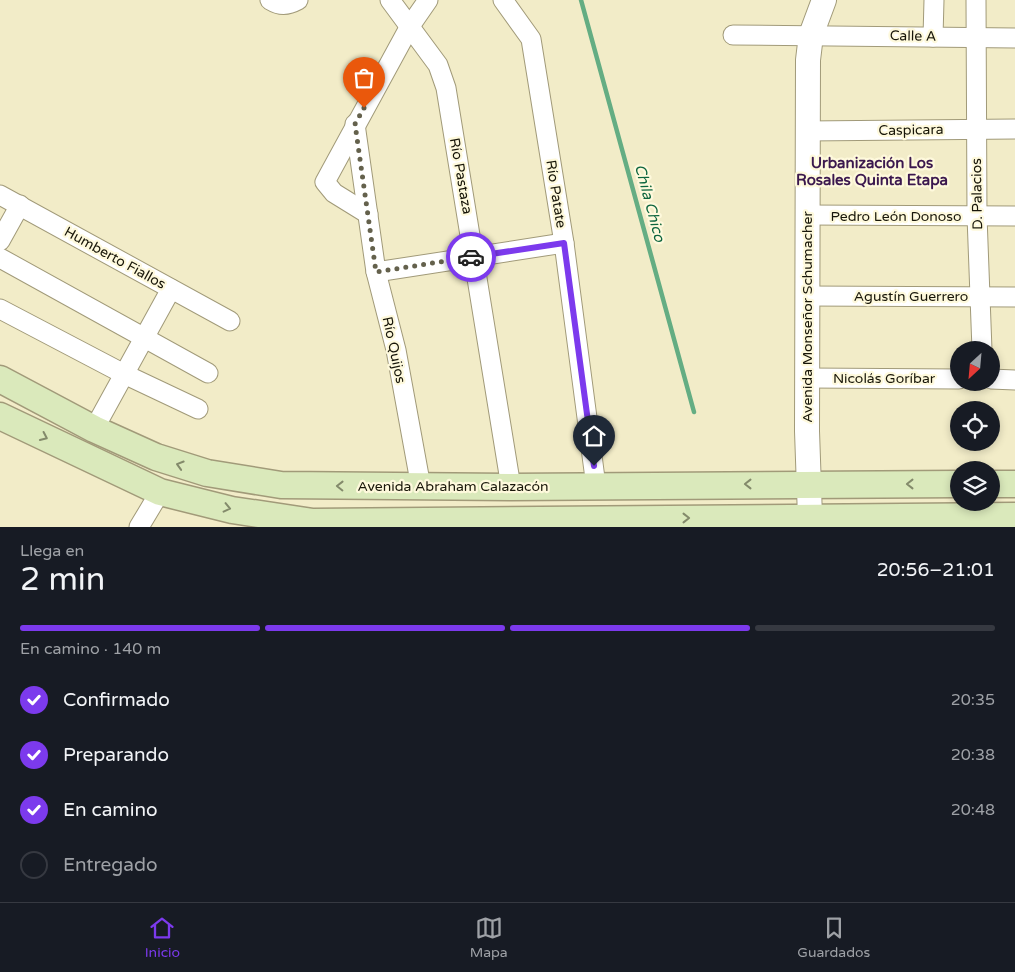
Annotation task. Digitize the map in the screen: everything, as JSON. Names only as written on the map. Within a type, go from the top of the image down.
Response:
[{"type":"main road","name":"Avenida Abraham Calazacón","points":[[0,379],[94,429],[156,457],[207,473],[281,485],[512,487],[950,484]]},
{"type":"main road","points":[[0,416],[160,492],[232,510],[313,525],[720,522],[810,517],[877,522],[1015,516]]},
{"type":"main road","points":[[1000,484],[1015,484]]},
{"type":"street","points":[[274,2],[289,5],[298,0]]},
{"type":"street","name":"Río Pastaza","points":[[390,0],[438,65],[446,88],[485,333],[512,487]]},
{"type":"street","points":[[368,214],[334,193],[325,182],[410,26],[428,0]]},
{"type":"street","name":"Río Patate","points":[[503,0],[531,38],[564,243],[596,486]]},
{"type":"street","name":"Avenida Monseñor Schumacher","points":[[810,517],[808,484],[806,216],[808,60],[811,35],[824,0]]},
{"type":"street","points":[[933,36],[934,0]]},
{"type":"street","name":"D. Palacios","points":[[976,0],[978,38],[977,216],[982,341]]},
{"type":"street","name":"Calle A","points":[[733,34],[1015,38]]},
{"type":"street","name":"Río Quijos","points":[[355,124],[376,272],[396,350],[421,487]]},
{"type":"street","name":"Caspicara","points":[[807,131],[1015,129]]},
{"type":"street","name":"Humberto Fiallos","points":[[0,195],[230,321]]},
{"type":"street","points":[[0,241],[20,205]]},
{"type":"street","name":"Pedro León Donoso","points":[[806,216],[1015,216]]},
{"type":"street","points":[[376,272],[564,243]]},
{"type":"street","points":[[0,258],[208,372]]},
{"type":"street","points":[[94,429],[171,289]]},
{"type":"street","name":"Agustín Guerrero","points":[[807,296],[1015,297]]},
{"type":"street","points":[[0,309],[124,374],[198,409]]},
{"type":"street","name":"Nicolás Goríbar","points":[[808,378],[950,379]]},
{"type":"street","points":[[1000,379],[1015,380]]},
{"type":"street","points":[[139,527],[160,492]]},
{"type":"waterway","name":"Chila Chico","points":[[581,0],[694,412]]},
{"type":"way so far","points":[[364,108],[355,124],[376,272],[471,257]]},
{"type":"district","name":"Urbanización Los Rosales Quinta Etapa","points":[[872,172]]},
{"type":"route","points":[[471,257],[564,243],[594,466]]}]
